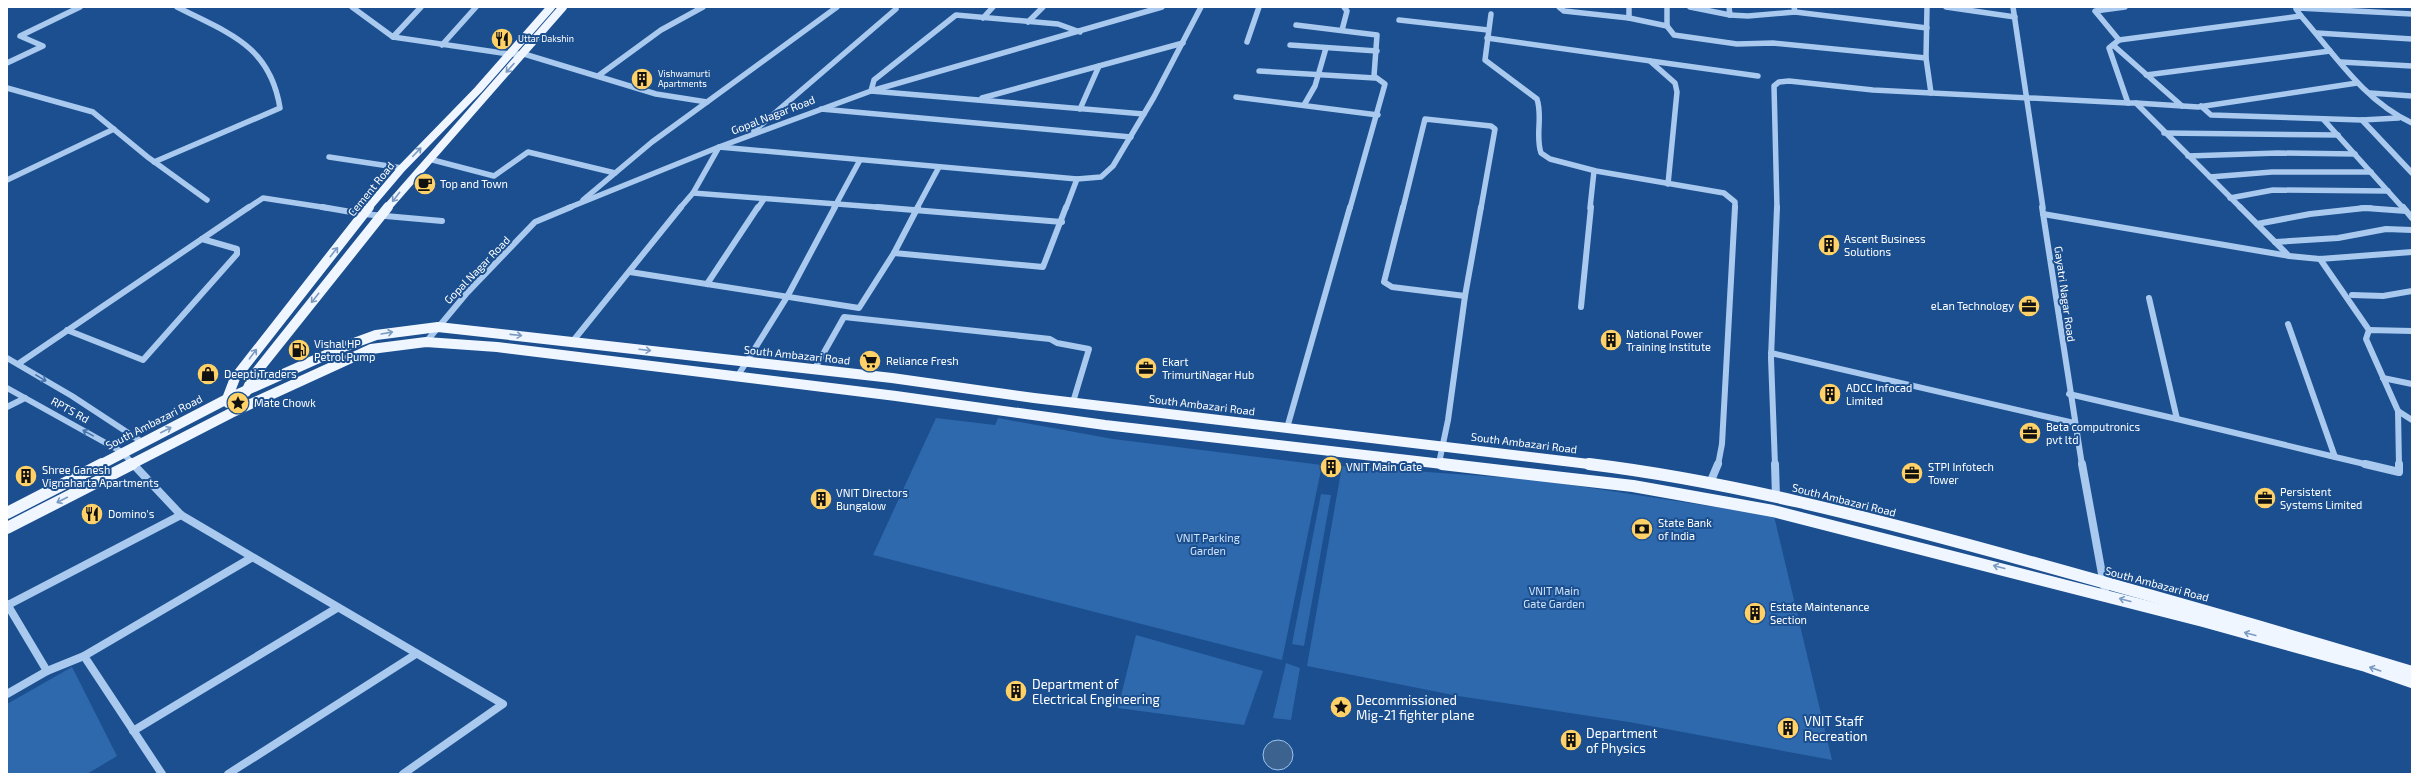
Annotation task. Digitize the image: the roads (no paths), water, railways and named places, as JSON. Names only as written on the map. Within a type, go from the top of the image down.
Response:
[{"type":"main road","name":"Cement Road","points":[[227,399],[234,378],[363,214],[402,168],[478,90],[551,7]]},
{"type":"main road","points":[[250,404],[246,390],[254,374],[380,216],[564,7]]},
{"type":"main road","name":"South Ambazari Road","points":[[7,513],[122,452],[246,390],[376,335],[438,327],[573,341],[1631,469],[1710,483],[1847,512],[2240,619],[2412,672]]},
{"type":"main road","points":[[7,528],[231,413],[371,349],[426,342],[497,348],[737,377],[1105,425],[1633,486],[1773,511],[2106,596],[2366,666],[2412,682]]},
{"type":"main road","points":[[227,399],[231,413]]},
{"type":"street","points":[[7,63],[43,46],[20,36],[80,7]]},
{"type":"street","points":[[154,162],[280,108],[280,96],[271,70],[254,49],[177,7]]},
{"type":"street","points":[[354,7],[393,37],[509,54],[524,54],[656,94],[707,102]]},
{"type":"street","points":[[393,37],[421,7]]},
{"type":"street","points":[[442,45],[476,7]]},
{"type":"street","points":[[598,76],[661,30],[703,7]]},
{"type":"street","points":[[578,204],[652,142],[837,7]]},
{"type":"street","points":[[983,18],[993,7]]},
{"type":"street","points":[[1028,22],[1043,7]]},
{"type":"street","name":"Gopal Nagar Road","points":[[426,342],[466,294],[517,243],[535,222],[718,147],[817,109],[871,91],[1080,32],[1162,7]]},
{"type":"street","points":[[573,341],[693,193],[718,147],[1078,179],[1104,176],[1112,169],[1131,137],[1201,7]]},
{"type":"street","points":[[1247,42],[1259,7]]},
{"type":"street","points":[[1342,30],[1347,10],[1344,7]]},
{"type":"street","points":[[1559,7],[1564,11],[1629,18],[1667,26],[1674,35],[1737,44],[1773,43],[1926,58]]},
{"type":"street","points":[[1629,7],[1629,18]]},
{"type":"street","points":[[1667,26],[1668,7]]},
{"type":"street","points":[[1690,7],[1730,15],[1748,16],[1795,9],[1927,28]]},
{"type":"street","points":[[1729,7],[1730,15]]},
{"type":"street","points":[[1927,7],[1926,58],[1931,93]]},
{"type":"street","points":[[1946,7],[2014,17]]},
{"type":"street","name":"Gayatri Nagar Road","points":[[2013,7],[2069,394],[2106,596]]},
{"type":"street","points":[[2094,9],[2125,7]]},
{"type":"street","points":[[750,135],[896,8]]},
{"type":"street","points":[[2412,14],[2296,8],[2357,83],[2398,118],[2412,123]]},
{"type":"street","points":[[2094,9],[2119,40]]},
{"type":"street","points":[[1491,14],[1485,60],[1489,65],[1537,99],[1540,152],[1552,161],[1594,171],[1724,193],[1735,202],[1722,444],[1720,460],[1710,483]]},
{"type":"street","points":[[1080,32],[1058,24],[956,15],[874,80],[871,91],[1144,114]]},
{"type":"street","points":[[2128,103],[2109,48],[2119,40],[2301,16]]},
{"type":"street","points":[[1398,20],[1488,30]]},
{"type":"street","points":[[1296,25],[1377,35],[1375,78]]},
{"type":"street","points":[[2317,33],[2412,39]]},
{"type":"street","points":[[1487,38],[1758,76]]},
{"type":"street","points":[[978,100],[1182,43]]},
{"type":"street","points":[[1290,45],[1377,51]]},
{"type":"street","points":[[2113,45],[2182,106]]},
{"type":"street","points":[[1304,105],[1311,94],[1326,48]]},
{"type":"street","points":[[2146,75],[2330,51]]},
{"type":"street","points":[[1649,61],[1675,83],[1678,92],[1668,184]]},
{"type":"street","points":[[2341,62],[2412,66]]},
{"type":"street","points":[[1080,109],[1099,66]]},
{"type":"street","points":[[1259,70],[1375,78],[1385,84],[1378,114],[1287,428]]},
{"type":"street","points":[[1776,498],[1771,353],[1778,220],[1774,86],[1779,82],[1789,81],[1931,93],[2182,106],[2201,106],[2357,83]]},
{"type":"street","points":[[7,88],[93,112],[154,162],[207,200]]},
{"type":"street","points":[[2370,93],[2412,96]]},
{"type":"street","points":[[1236,96],[1378,114]]},
{"type":"street","points":[[2136,103],[2164,133],[2289,256]]},
{"type":"street","points":[[2201,106],[2211,114],[2362,120],[2398,118]]},
{"type":"street","points":[[817,109],[1131,137]]},
{"type":"street","points":[[1439,463],[1448,420],[1465,296],[1495,129],[1491,126],[1425,118],[1384,282],[1392,287],[1465,296]]},
{"type":"street","points":[[2323,119],[2412,218]]},
{"type":"street","points":[[2362,120],[2412,173]]},
{"type":"street","points":[[7,180],[114,129]]},
{"type":"street","points":[[2164,133],[2338,135]]},
{"type":"street","points":[[428,160],[494,176],[528,152],[615,173]]},
{"type":"street","points":[[2188,156],[2278,152],[2355,154]]},
{"type":"street","points":[[329,157],[402,168]]},
{"type":"street","points":[[737,377],[788,297],[860,160]]},
{"type":"street","points":[[630,272],[859,308],[894,253],[918,211],[939,167]]},
{"type":"street","points":[[1581,306],[1594,171]]},
{"type":"street","points":[[2210,178],[2272,172],[2371,172]]},
{"type":"street","points":[[894,253],[1043,267],[1078,179]]},
{"type":"street","points":[[2230,198],[2273,190],[2388,191]]},
{"type":"street","points":[[693,193],[1062,222]]},
{"type":"street","points":[[18,364],[66,330],[263,198],[363,214],[442,221]]},
{"type":"street","points":[[707,284],[764,199]]},
{"type":"street","points":[[2257,224],[2310,214],[2365,208],[2406,212]]},
{"type":"street","points":[[2043,214],[2289,256],[2320,259],[2412,252]]},
{"type":"street","points":[[2275,242],[2338,238],[2386,229],[2412,230]]},
{"type":"street","points":[[66,330],[143,360],[237,254],[237,249],[202,239]]},
{"type":"street","points":[[2320,259],[2369,330]]},
{"type":"street","points":[[2352,295],[2383,296],[2412,291]]},
{"type":"street","points":[[2149,298],[2177,419]]},
{"type":"street","points":[[814,370],[844,317],[1050,339],[1057,343],[1089,349],[1073,402]]},
{"type":"street","points":[[2288,324],[2334,456]]},
{"type":"street","points":[[2069,394],[2399,472],[2398,411],[2366,338],[2369,330]]},
{"type":"street","points":[[2369,330],[2412,331]]},
{"type":"street","points":[[1771,353],[2074,423]]},
{"type":"street","points":[[7,358],[142,442]]},
{"type":"street","points":[[2383,378],[2412,384]]},
{"type":"street","name":"RPTS Rd","points":[[7,388],[122,452],[134,463],[181,515],[251,558],[503,704],[403,774]]},
{"type":"street","points":[[7,407],[25,398]]},
{"type":"street","points":[[2398,411],[2412,420]]},
{"type":"street","points":[[47,671],[7,605],[181,515]]},
{"type":"street","points":[[7,694],[47,671],[84,656],[251,558]]},
{"type":"street","points":[[133,731],[337,608]]},
{"type":"street","points":[[228,774],[416,654]]},
{"type":"street","points":[[84,656],[162,774]]},
{"type":"place","name":"Uttar Dakshin","points":[[502,39]]},
{"type":"place","name":"Vishwamurti Apartments","points":[[642,79]]},
{"type":"place","name":"Top and Town","points":[[425,184]]},
{"type":"place","name":"Ascent Business Solutions","points":[[1829,245]]},
{"type":"place","name":"eLan Technology","points":[[2029,306]]},
{"type":"place","name":"National Power Training Institute","points":[[1611,340]]},
{"type":"place","name":"Vishal HP Petrol Pump","points":[[299,350]]},
{"type":"place","name":"Reliance Fresh","points":[[870,361]]},
{"type":"place","name":"Ekart TrimurtiNagar Hub","points":[[1146,368]]},
{"type":"place","name":"Deepti Traders","points":[[208,374]]},
{"type":"place","name":"ADCC Infocad Limited","points":[[1830,394]]},
{"type":"place","name":"Mate Chowk","points":[[238,403]]},
{"type":"place","name":"Beta computronics pvt ltd","points":[[2030,433]]},
{"type":"place","name":"VNIT Main Gate","points":[[1331,467]]},
{"type":"place","name":"STPI Infotech Tower","points":[[1912,473]]},
{"type":"place","name":"Shree Ganesh Vignaharta Apartments","points":[[26,476]]},
{"type":"place","name":"Persistent Systems Limited","points":[[2265,498]]},
{"type":"place","name":"VNIT Directors Bungalow","points":[[821,499]]},
{"type":"place","name":"Domino's","points":[[92,514]]},
{"type":"place","name":"State Bank of India","points":[[1642,529]]},
{"type":"place","name":"Estate Maintenance Section","points":[[1755,613]]},
{"type":"place","name":"Department of Electrical Engineering","points":[[1016,691]]},
{"type":"place","name":"Decommissioned Mig-21 fighter plane","points":[[1341,707]]},
{"type":"place","name":"VNIT Staff Recreation","points":[[1788,728]]},
{"type":"place","name":"Department of Physics","points":[[1571,740]]},
{"type":"park label","name":"VNIT Parking Garden","points":[[1208,544]]},
{"type":"park label","name":"VNIT Main Gate Garden","points":[[1554,597]]}]
